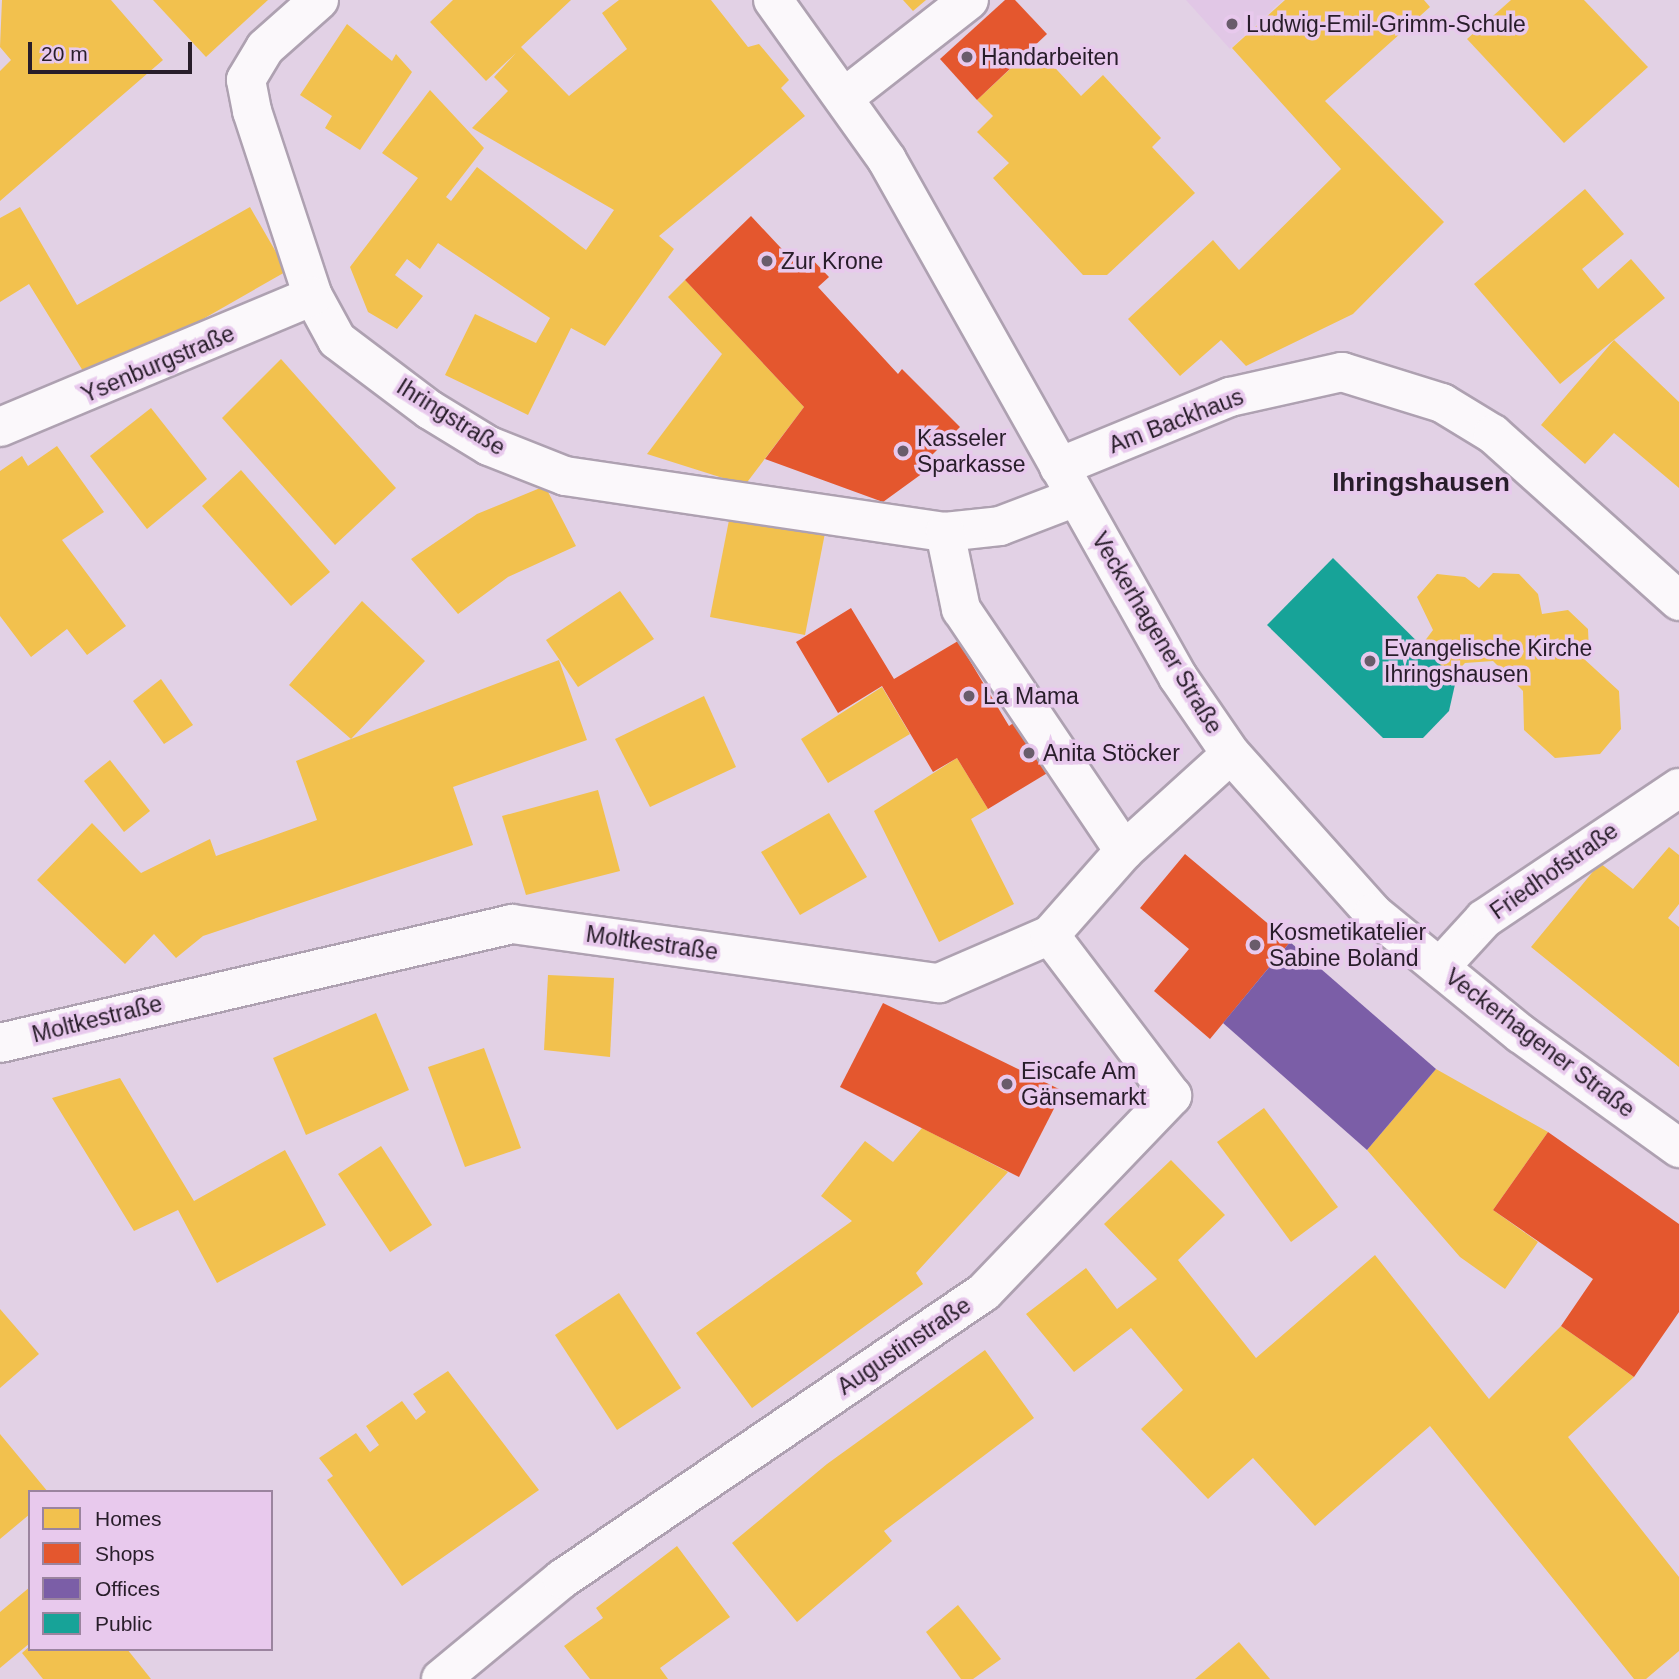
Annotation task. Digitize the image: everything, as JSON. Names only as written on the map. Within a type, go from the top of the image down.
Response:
[{"type":"street","name":"Ihringstraße","points":[[319,0],[265,48],[246,80],[313,296],[337,340],[430,410],[489,446],[565,477],[945,532],[1000,526],[1068,482]]},
{"type":"street","name":"Veckerhagener Straße","points":[[773,0],[846,96],[1178,677],[1231,754],[1373,913],[1521,1034],[1679,1148]]},
{"type":"street","points":[[846,96],[969,0]]},
{"type":"street","name":"Ysenburgstraße","points":[[0,428],[313,296]]},
{"type":"street","name":"Am Backhaus","points":[[1068,482],[1230,397],[1342,372],[1442,403],[1493,434],[1679,601]]},
{"type":"street","points":[[945,532],[961,609],[1124,851]]},
{"type":"street","name":"Moltkestraße","points":[[0,1043],[512,924],[939,983],[1050,935],[1124,851],[1231,754]]},
{"type":"street","name":"Friedhofstraße","points":[[1440,967],[1484,919],[1679,788]]},
{"type":"street","name":"Augustinstraße","points":[[441,1679],[562,1578],[984,1292],[1172,1096],[1050,935]]},
{"type":"shaded area","name":"Ludwig-Emil-Grimm-Schule","points":[[1186,0],[1283,0],[1230,49]]},
{"type":"building: Homes","points":[[2,0],[111,0],[163,60],[0,201],[0,71],[11,60],[0,47]]},
{"type":"building: Homes","points":[[153,0],[268,0],[206,57]]},
{"type":"building: Homes","points":[[453,0],[571,0],[521,47],[569,96],[627,49],[602,13],[619,0],[711,0],[748,47],[759,44],[789,80],[781,88],[805,116],[659,236],[674,249],[605,346],[571,328],[528,415],[445,375],[475,314],[536,343],[550,318],[438,243],[420,269],[407,259],[395,275],[423,296],[397,329],[368,312],[350,267],[418,178],[382,153],[430,90],[484,148],[446,197],[451,201],[477,167],[586,250],[614,210],[472,128],[508,91],[494,77],[516,53],[486,81],[430,22]]},
{"type":"building: Homes","points":[[903,0],[926,0],[913,11]]},
{"type":"building: Homes","points":[[1285,0],[1424,0],[1430,7],[1325,101],[1444,222],[1353,314],[1246,366],[1221,340],[1180,376],[1128,319],[1213,240],[1239,270],[1341,169],[1232,48]]},
{"type":"building: Homes","points":[[1511,0],[1584,0],[1648,67],[1564,143],[1467,39]]},
{"type":"building: Homes","points":[[347,24],[392,61],[396,54],[412,72],[360,150],[325,128],[332,116],[300,95]]},
{"type":"building: Homes","points":[[1035,46],[1081,96],[1103,75],[1161,138],[1152,147],[1195,193],[1107,275],[1083,275],[993,178],[1009,163],[977,132],[993,116],[977,100]]},
{"type":"building: Homes","points":[[1585,189],[1624,234],[1582,269],[1598,289],[1631,259],[1665,298],[1560,384],[1474,284]]},
{"type":"building: Homes","points":[[20,207],[77,305],[250,207],[287,271],[196,323],[83,371],[29,284],[0,302],[0,218]]},
{"type":"building: Homes","points":[[685,280],[804,407],[745,485],[647,454],[722,354],[668,297]]},
{"type":"building: Homes","points":[[1614,340],[1679,402],[1679,488],[1614,433],[1585,464],[1541,425]]},
{"type":"building: Homes","points":[[281,359],[396,488],[335,545],[222,418]]},
{"type":"building: Homes","points":[[151,408],[207,479],[147,529],[90,456]]},
{"type":"building: Homes","points":[[57,446],[104,512],[62,540],[126,626],[87,655],[67,629],[31,657],[0,616],[0,471],[22,456],[28,466]]},
{"type":"building: Homes","points":[[241,470],[330,572],[291,606],[202,506]]},
{"type":"building: Homes","points":[[545,486],[576,546],[508,577],[458,614],[411,559],[477,514]]},
{"type":"building: Homes","points":[[730,515],[825,533],[805,635],[710,617]]},
{"type":"building: Homes","points":[[1493,573],[1519,574],[1538,594],[1542,614],[1568,610],[1588,629],[1589,652],[1583,658],[1619,691],[1621,729],[1600,754],[1555,758],[1524,730],[1523,691],[1493,661],[1465,663],[1452,677],[1421,646],[1433,630],[1417,597],[1437,574],[1465,577],[1479,588]]},
{"type":"building: Homes","points":[[620,591],[654,639],[578,687],[546,640]]},
{"type":"building: Homes","points":[[362,601],[425,661],[351,739],[289,685]]},
{"type":"building: Homes","points":[[559,660],[587,740],[453,787],[473,845],[203,936],[176,958],[154,934],[125,964],[37,880],[92,823],[141,873],[210,839],[216,856],[317,820],[296,761]]},
{"type":"building: Homes","points":[[161,679],[193,725],[164,744],[133,701]]},
{"type":"building: Homes","points":[[882,687],[910,734],[828,783],[801,739]]},
{"type":"building: Homes","points":[[704,696],[736,767],[650,807],[615,739]]},
{"type":"building: Homes","points":[[957,758],[988,809],[971,819],[1014,904],[939,942],[874,811]]},
{"type":"building: Homes","points":[[110,760],[150,811],[124,832],[84,781]]},
{"type":"building: Homes","points":[[598,790],[620,871],[526,895],[502,816]]},
{"type":"building: Homes","points":[[829,813],[867,877],[800,915],[761,852]]},
{"type":"building: Homes","points":[[1669,847],[1679,855],[1679,904],[1668,918],[1679,927],[1679,1067],[1531,947],[1600,863],[1633,889]]},
{"type":"building: Homes","points":[[548,975],[614,978],[610,1057],[544,1050]]},
{"type":"building: Homes","points":[[376,1013],[409,1090],[306,1135],[273,1058]]},
{"type":"building: Homes","points":[[484,1048],[521,1148],[465,1167],[428,1067]]},
{"type":"building: Homes","points":[[1436,1069],[1548,1132],[1493,1210],[1538,1242],[1505,1289],[1460,1257],[1367,1150]]},
{"type":"building: Homes","points":[[120,1078],[194,1201],[285,1150],[326,1225],[217,1283],[178,1210],[134,1231],[52,1098]]},
{"type":"building: Homes","points":[[1264,1108],[1338,1207],[1291,1242],[1217,1142]]},
{"type":"building: Homes","points":[[922,1128],[1008,1172],[916,1273],[923,1284],[752,1408],[696,1333],[852,1221],[821,1196],[865,1141],[893,1162]]},
{"type":"building: Homes","points":[[381,1146],[432,1225],[390,1252],[338,1174]]},
{"type":"building: Homes","points":[[1171,1160],[1225,1215],[1178,1260],[1256,1358],[1375,1255],[1489,1399],[1561,1326],[1634,1377],[1568,1437],[1679,1577],[1679,1651],[1646,1679],[1634,1679],[1430,1426],[1315,1526],[1253,1458],[1208,1499],[1141,1429],[1183,1390],[1131,1328],[1074,1372],[1026,1314],[1086,1268],[1117,1309],[1157,1279],[1104,1224]]},
{"type":"building: Homes","points":[[619,1293],[681,1388],[617,1430],[555,1335]]},
{"type":"building: Homes","points":[[0,1309],[39,1354],[0,1388]]},
{"type":"building: Homes","points":[[985,1350],[1034,1418],[884,1531],[892,1541],[797,1622],[732,1543],[827,1464]]},
{"type":"building: Homes","points":[[448,1371],[539,1490],[402,1586],[327,1480],[333,1476],[319,1458],[356,1433],[370,1452],[379,1445],[366,1426],[402,1401],[416,1420],[426,1412],[413,1394]]},
{"type":"building: Homes","points":[[0,1434],[46,1490],[28,1490],[28,1516],[0,1539]]},
{"type":"building: Homes","points":[[677,1546],[730,1617],[660,1668],[668,1679],[590,1679],[564,1646],[603,1618],[596,1608]]},
{"type":"building: Homes","points":[[28,1589],[28,1645],[0,1668],[0,1612]]},
{"type":"building: Homes","points":[[958,1605],[1001,1659],[973,1679],[961,1679],[926,1632]]},
{"type":"building: Homes","points":[[1239,1642],[1270,1679],[1195,1679]]},
{"type":"building: Homes","points":[[28,1648],[28,1651],[129,1651],[151,1679],[43,1679],[22,1653]]},
{"type":"building: Shops","points":[[1005,0],[1015,0],[1047,34],[977,100],[940,59]]},
{"type":"building: Shops","points":[[751,216],[795,263],[806,253],[829,277],[818,287],[898,374],[902,369],[960,427],[928,459],[934,465],[883,502],[765,459],[804,407],[685,280]]},
{"type":"building: Shops","points":[[851,608],[894,679],[958,641],[1009,726],[1027,714],[1059,766],[988,809],[957,758],[933,772],[882,686],[838,713],[796,642]]},
{"type":"building: Shops","points":[[1185,854],[1290,942],[1210,1039],[1154,991],[1189,949],[1140,908]]},
{"type":"building: Shops","points":[[883,1003],[1063,1091],[1019,1177],[840,1087]]},
{"type":"building: Shops","points":[[1548,1132],[1679,1224],[1679,1312],[1634,1377],[1561,1326],[1593,1279],[1493,1210]]},
{"type":"building: Offices","points":[[1290,942],[1436,1069],[1367,1150],[1223,1023]]},
{"type":"building: Public","name":"Evangelische Kirche Ihringshausen","points":[[1333,558],[1456,680],[1449,711],[1423,738],[1383,738],[1267,625]]},
{"type":"place","name":"Ludwig-Emil-Grimm-Schule","points":[[1232,24]]},
{"type":"place","name":"Handarbeiten","points":[[967,57]]},
{"type":"place","name":"Zur Krone","points":[[767,261]]},
{"type":"place","name":"Kasseler Sparkasse","points":[[903,451]]},
{"type":"place","name":"Evangelische Kirche Ihringshausen","points":[[1370,661]]},
{"type":"place","name":"La Mama","points":[[969,696]]},
{"type":"place","name":"Anita Stöcker","points":[[1029,753]]},
{"type":"place","name":"Kosmetikatelier Sabine Boland","points":[[1255,945]]},
{"type":"place","name":"Eiscafe Am Gänsemarkt","points":[[1007,1084]]},
{"type":"district","name":"Ihringshausen","points":[[1421,483]]}]
